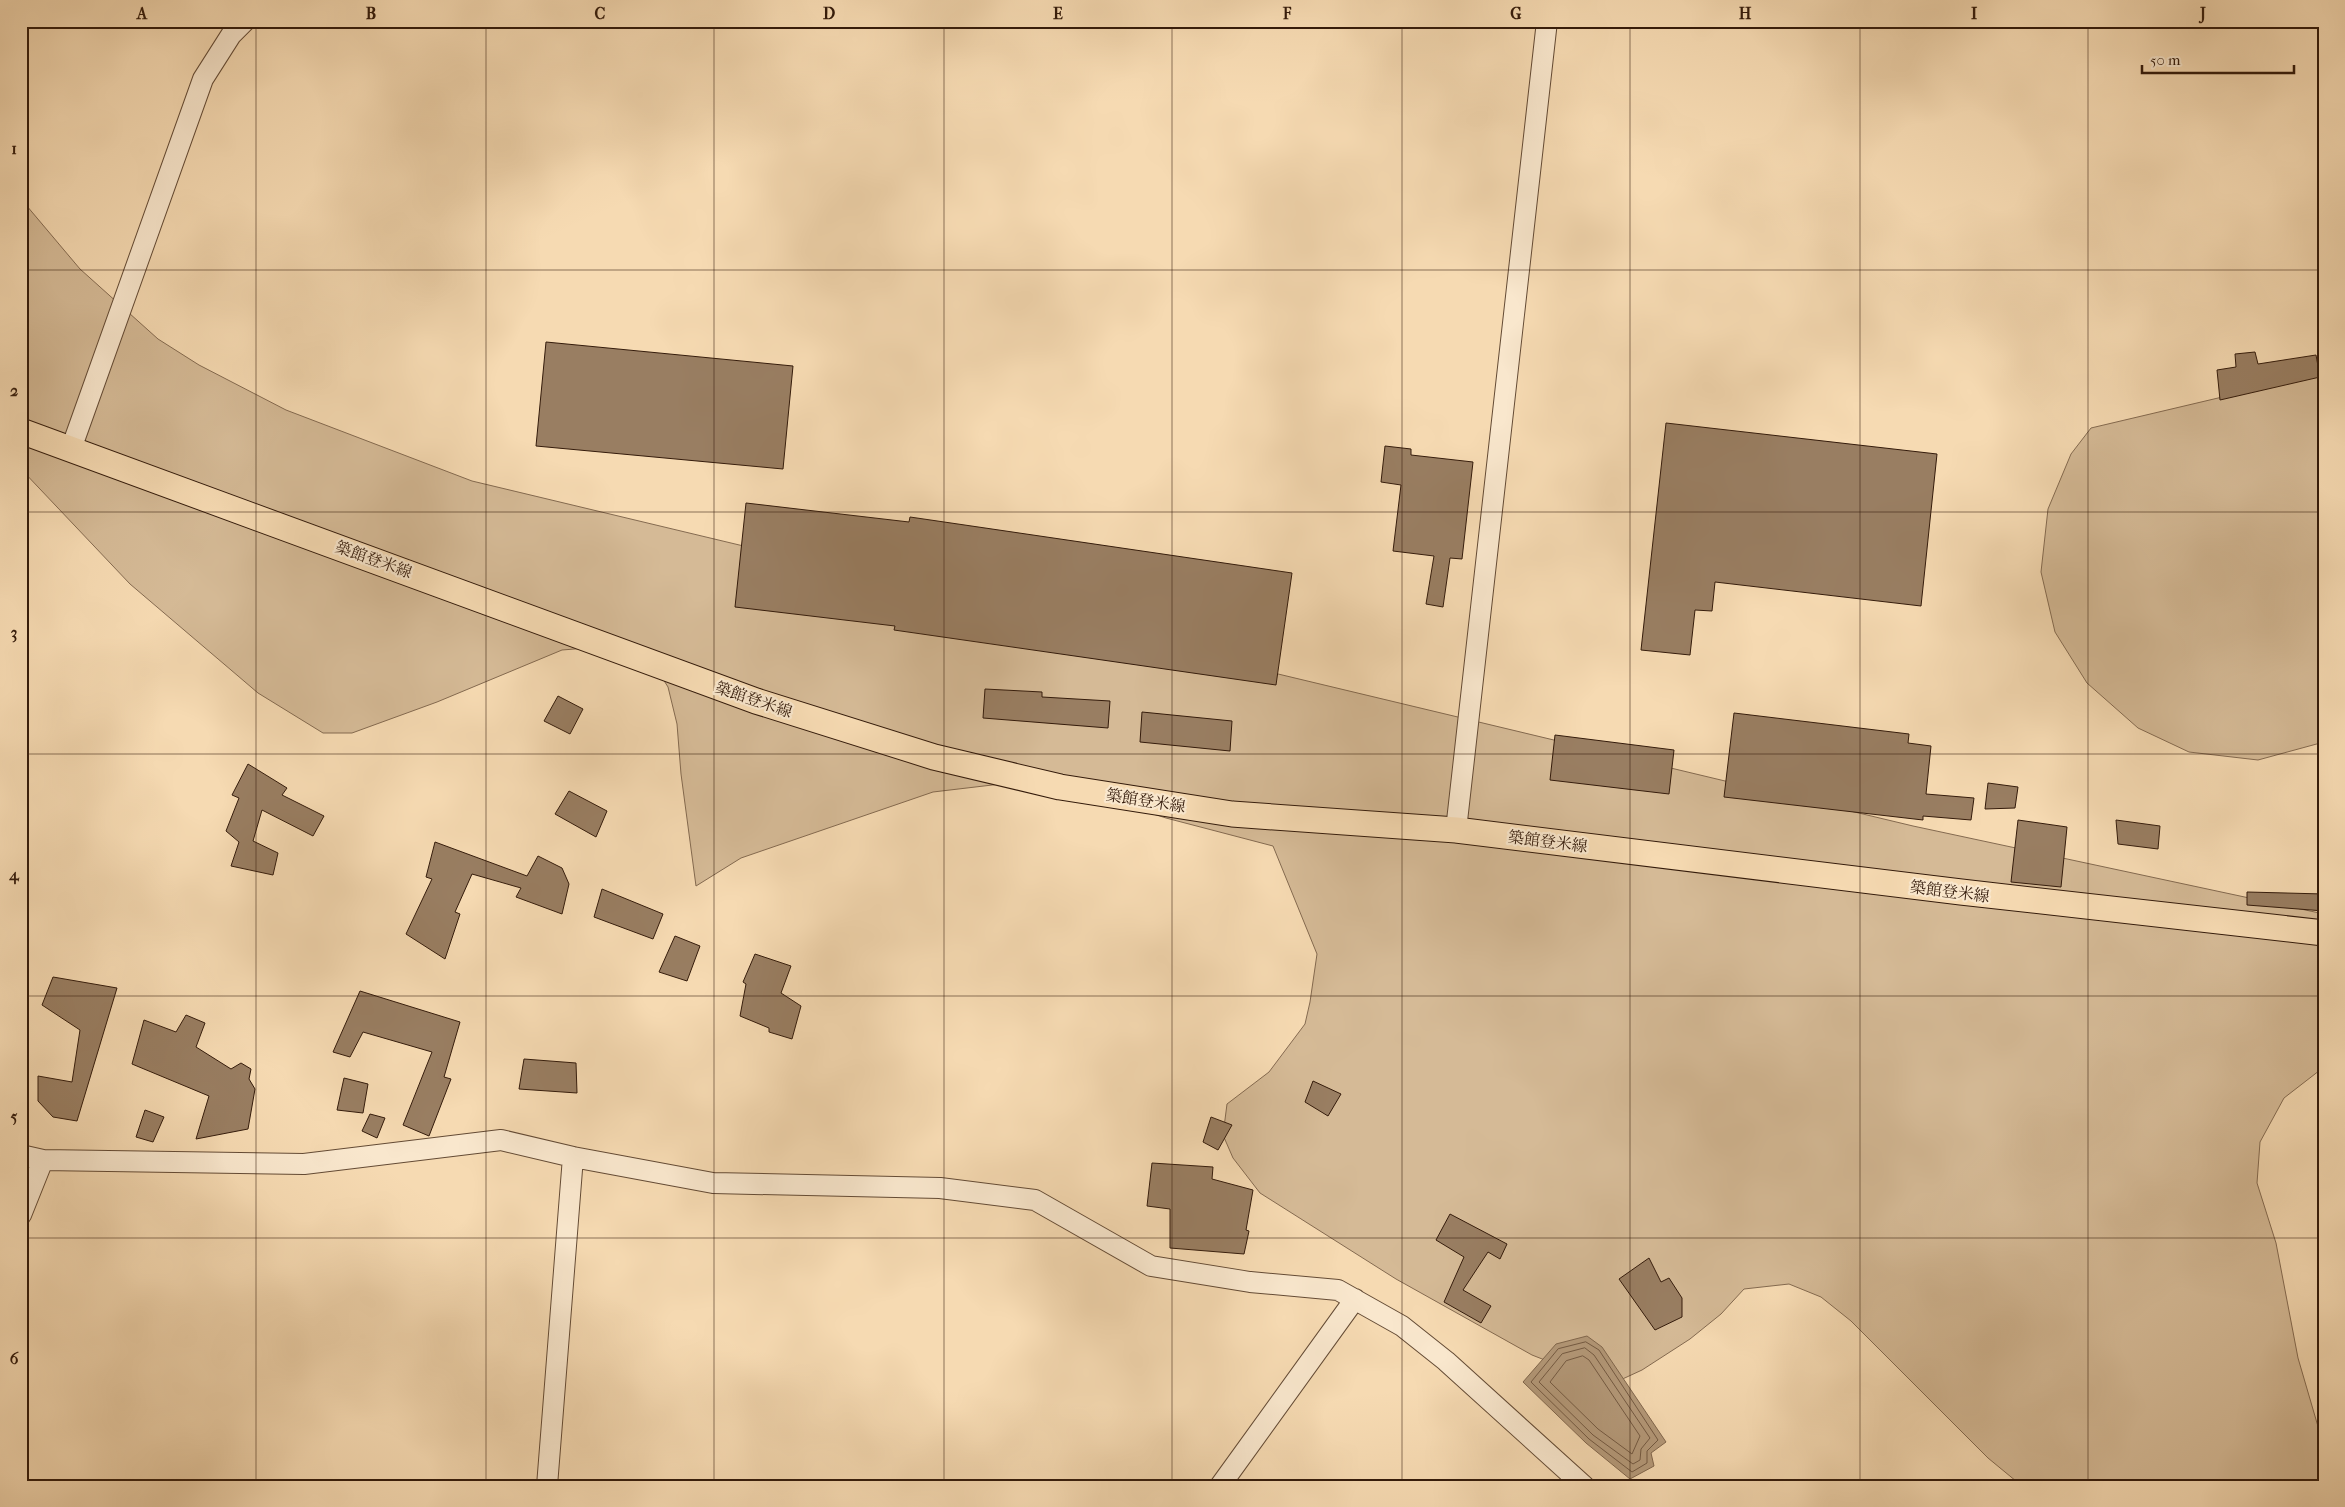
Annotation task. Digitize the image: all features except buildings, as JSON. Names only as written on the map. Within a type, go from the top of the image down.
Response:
[{"type":"main road","name":"築館登米線","points":[[21,431],[756,701],[934,757],[1060,787],[1232,814],[1456,830],[1952,891],[2324,933]]},
{"type":"street","points":[[71,449],[203,79],[231,35],[245,21]]},
{"type":"street","points":[[1456,830],[1547,21]]},
{"type":"street","points":[[21,1155],[43,1160],[304,1164],[501,1140],[573,1157],[713,1183],[940,1188],[1035,1200],[1151,1266],[1250,1282],[1338,1290],[1402,1326],[1439,1355],[1584,1486]]},
{"type":"street","points":[[548,1486],[573,1157]]},
{"type":"street","points":[[21,1215],[43,1160]]},
{"type":"street","points":[[1220,1486],[1355,1299]]},
{"type":"shaded area","points":[[21,199],[80,269],[158,339],[199,365],[286,410],[472,481],[1913,826],[2324,914],[2324,1067],[2284,1098],[2260,1142],[2257,1183],[2276,1243],[2298,1358],[2324,1447],[2324,1486],[2022,1486],[1988,1458],[1851,1321],[1821,1297],[1789,1284],[1744,1289],[1721,1314],[1690,1339],[1642,1370],[1616,1382],[1583,1375],[1532,1355],[1396,1279],[1260,1193],[1233,1158],[1223,1135],[1227,1104],[1269,1072],[1305,1024],[1310,1002],[1317,954],[1273,846],[1166,818],[1043,779],[933,792],[741,858],[696,886],[681,774],[677,724],[668,687],[653,663],[612,646],[562,650],[437,702],[352,733],[323,733],[258,693],[130,584],[21,469]]},
{"type":"shaded area","points":[[2324,373],[2324,742],[2258,760],[2189,752],[2138,728],[2087,683],[2055,632],[2041,572],[2048,509],[2071,454],[2091,428]]},
{"type":"water","points":[[1587,1336],[1602,1347],[1666,1442],[1651,1453],[1654,1466],[1630,1479],[1586,1443],[1523,1382],[1556,1344]]}]
